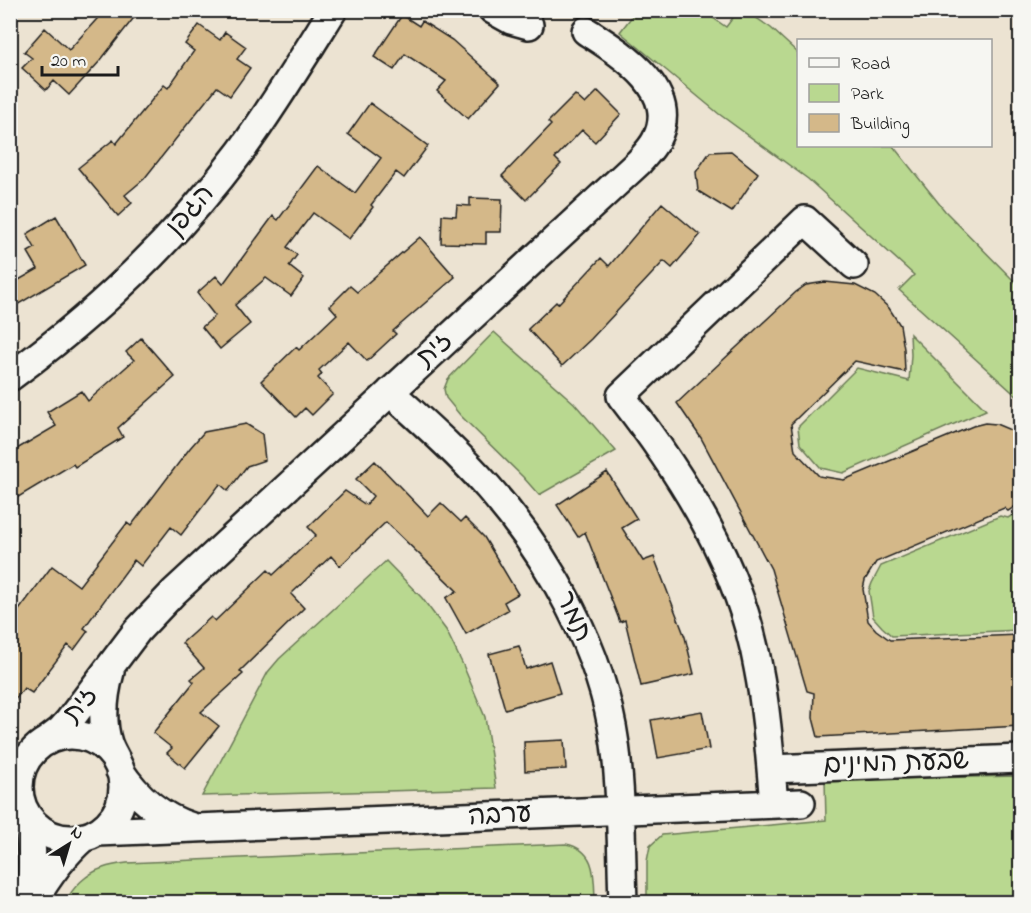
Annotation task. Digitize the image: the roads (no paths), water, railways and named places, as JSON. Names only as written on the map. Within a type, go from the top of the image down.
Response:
[{"type":"street","name":"הגפן","points":[[10,377],[90,314],[131,276],[207,195],[271,108],[333,10]]},
{"type":"street","points":[[493,10],[511,20],[529,25]]},
{"type":"street","name":"זית","points":[[41,745],[69,721],[145,622],[174,592],[639,162],[656,140],[663,121],[661,103],[652,86],[639,70],[586,30]]},
{"type":"street","points":[[774,804],[765,708],[758,666],[748,624],[734,584],[717,544],[674,468],[621,396],[805,220],[854,265]]},
{"type":"street","name":"תמר","points":[[390,392],[442,439],[488,487],[527,536],[559,586],[584,637],[603,690],[615,743],[623,903]]},
{"type":"street","name":"זית","points":[[113,663],[105,696],[105,718],[108,741],[118,766]]},
{"type":"street","points":[[10,752],[41,745],[63,736],[84,737],[93,740],[110,753],[123,780],[118,810],[113,819],[73,847],[57,865],[33,903]]},
{"type":"street","points":[[28,903],[32,847],[20,801],[20,775],[29,756],[41,745]]},
{"type":"street","name":"שבעת המינים","points":[[771,769],[1020,759]]},
{"type":"street","name":"ערבה","points":[[118,766],[129,785],[156,809],[176,821],[199,829]]},
{"type":"street","points":[[20,801],[32,822],[49,834],[68,839],[91,835]]},
{"type":"street","name":"ערבה","points":[[91,835],[801,803]]}]
